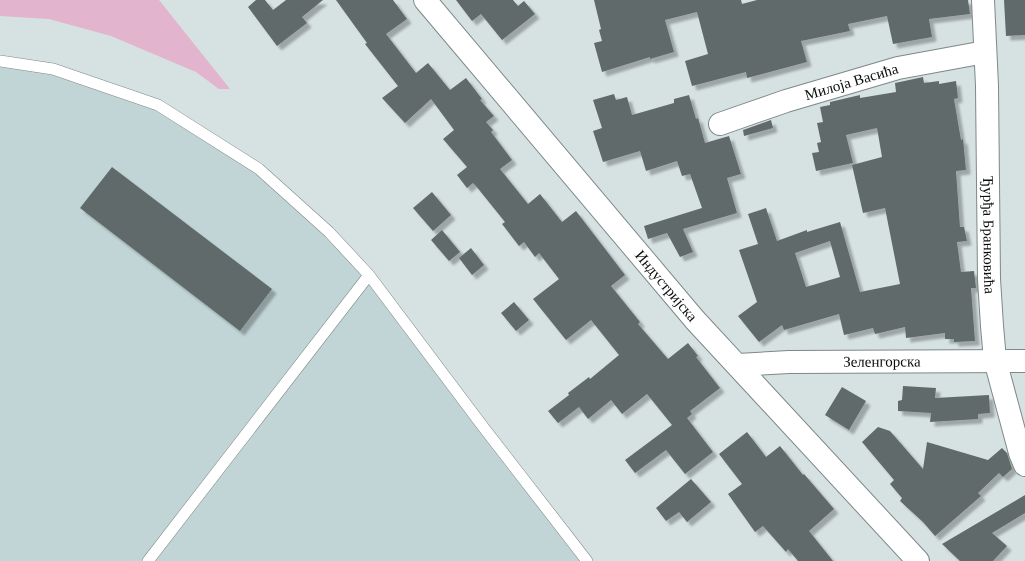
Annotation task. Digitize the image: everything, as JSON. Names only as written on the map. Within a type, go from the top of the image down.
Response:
[{"type":"street","name":"Индустријска","points":[[425,0],[694,320],[738,365],[918,561]]},
{"type":"street","name":"Ђурђа Бранковића","points":[[983,0],[987,86],[989,279],[995,360],[1025,465]]},
{"type":"street","name":"Милоја Васића","points":[[720,124],[786,101],[898,68],[985,52]]},
{"type":"street","name":"Зеленгорска","points":[[738,365],[789,362],[1025,361]]},
{"type":"lane","points":[[0,61],[53,68],[158,105],[259,169],[329,232],[369,275],[587,561]]},
{"type":"lane","points":[[148,561],[369,275]]},
{"type":"shaded area","points":[[0,0],[159,0],[230,89],[219,89],[196,72],[111,36],[49,19],[0,16]]},
{"type":"shaded area","points":[[0,61],[53,69],[158,105],[259,169],[369,275],[587,561],[0,561]]},
{"type":"building","points":[[256,0],[265,0],[273,10],[286,0],[323,0],[302,17],[307,23],[277,46],[248,7]]},
{"type":"building","points":[[336,0],[393,0],[407,19],[386,34],[416,73],[428,63],[450,90],[466,78],[482,99],[480,100],[494,116],[486,122],[493,130],[491,132],[512,160],[500,169],[528,204],[540,194],[562,222],[576,211],[625,275],[611,286],[640,322],[638,324],[668,359],[688,343],[698,356],[696,357],[720,388],[690,411],[692,414],[687,418],[713,452],[685,474],[666,450],[635,473],[625,460],[672,425],[647,394],[622,414],[611,400],[588,419],[579,407],[558,423],[548,411],[569,395],[568,393],[589,377],[590,379],[619,355],[591,320],[566,340],[533,299],[559,279],[539,253],[535,257],[524,242],[519,246],[502,224],[505,222],[476,186],[473,183],[467,188],[457,175],[467,167],[443,139],[454,130],[431,99],[405,123],[382,98],[398,86],[365,44],[367,43]]},
{"type":"building","points":[[456,0],[513,0],[518,6],[524,1],[535,14],[502,40],[481,14],[472,21]]},
{"type":"building","points":[[594,0],[741,0],[742,4],[757,0],[968,0],[970,14],[929,19],[932,37],[893,44],[887,16],[848,24],[850,31],[801,41],[807,62],[747,78],[746,72],[692,86],[685,61],[708,54],[697,12],[665,20],[674,52],[650,59],[650,57],[602,72],[594,43],[602,41]]},
{"type":"building","points":[[1004,0],[1025,0],[1025,35],[1006,36]]},
{"type":"building","points":[[923,77],[924,83],[939,81],[939,84],[956,81],[958,98],[954,99],[961,140],[963,139],[966,170],[956,171],[960,227],[964,227],[967,241],[957,242],[961,272],[974,271],[976,288],[971,288],[975,341],[954,342],[954,339],[945,339],[945,333],[906,338],[905,327],[875,334],[873,328],[844,335],[839,314],[784,330],[782,325],[759,342],[738,316],[757,302],[739,250],[758,244],[748,214],[766,208],[777,241],[807,230],[807,232],[840,222],[860,292],[900,284],[885,208],[863,213],[852,165],[882,157],[877,128],[846,135],[853,163],[816,171],[812,153],[819,152],[817,143],[821,142],[817,123],[823,122],[820,107],[830,105],[830,102],[860,95],[860,98],[896,92],[895,83]],"holes":[[[830,241],[840,277],[806,287],[795,253]]]},
{"type":"building","points":[[614,94],[616,100],[627,97],[632,115],[674,103],[674,99],[689,95],[705,143],[729,136],[741,174],[727,178],[737,213],[683,229],[693,252],[680,257],[667,233],[648,239],[644,226],[702,208],[690,174],[682,176],[677,161],[646,171],[640,151],[603,162],[593,131],[602,128],[593,100]]},
{"type":"building","points":[[771,120],[773,128],[744,136],[743,130]]},
{"type":"building","points":[[112,167],[272,289],[240,331],[80,208]]},
{"type":"building","points":[[432,192],[451,215],[433,231],[413,208]]},
{"type":"building","points":[[442,230],[460,252],[449,261],[431,240]]},
{"type":"building","points":[[471,248],[484,265],[472,275],[459,258]]},
{"type":"building","points":[[514,302],[529,320],[516,331],[501,313]]},
{"type":"building","points":[[903,386],[936,388],[935,398],[989,395],[990,413],[978,414],[978,419],[930,422],[931,413],[898,411],[898,401],[902,400]]},
{"type":"building","points":[[842,387],[866,401],[849,430],[825,415]]},
{"type":"building","points":[[878,427],[890,431],[923,469],[927,442],[988,460],[1002,448],[1007,453],[1012,469],[1003,477],[999,473],[978,493],[981,496],[935,536],[900,501],[902,498],[890,484],[894,480],[862,442]]},
{"type":"building","points":[[747,432],[766,457],[780,446],[834,509],[809,531],[833,561],[798,561],[788,549],[786,552],[763,526],[755,532],[728,494],[742,484],[719,454]]},
{"type":"building","points":[[691,479],[711,502],[687,522],[679,512],[666,521],[656,508]]},
{"type":"building","points":[[1025,495],[1025,513],[992,533],[1007,546],[993,561],[960,561],[942,544]]}]
